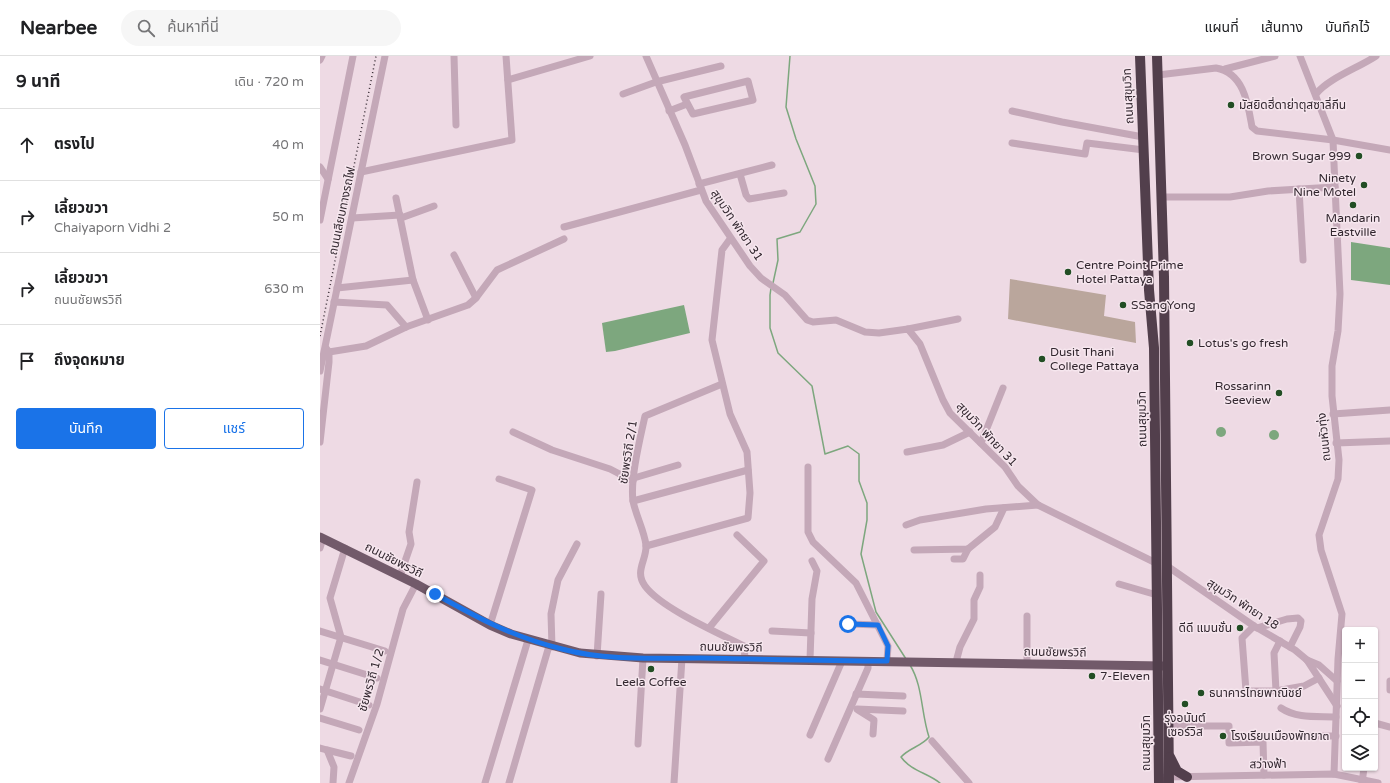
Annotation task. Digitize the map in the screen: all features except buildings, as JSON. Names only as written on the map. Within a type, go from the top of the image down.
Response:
[{"type":"highway","name":"ถนนสุขุมวิท","points":[[1140,56],[1148,252],[1154,348],[1157,595],[1169,726],[1169,780]]},
{"type":"highway","name":"ถนนสุขุมวิท","points":[[1157,56],[1164,253],[1167,566],[1159,780]]},
{"type":"highway","points":[[1148,252],[1152,257],[1157,258],[1163,256],[1164,253]]},
{"type":"highway","points":[[1169,756],[1177,771],[1187,777]]},
{"type":"main road","name":"ถนนชัยพรวิถี","points":[[322,538],[416,584],[486,623],[528,640],[597,656],[1163,666]]},
{"type":"street","points":[[320,60],[322,56]]},
{"type":"street","name":"ถนนเลียบทางรถไฟ","points":[[320,220],[353,56]]},
{"type":"street","name":"ถนนเลียบทางรถไฟ","points":[[320,371],[327,349],[334,302],[385,56]]},
{"type":"street","points":[[454,56],[456,125]]},
{"type":"street","points":[[361,172],[512,140],[506,56]]},
{"type":"street","points":[[508,80],[590,56]]},
{"type":"street","name":"สุขุมวิท พัทยา 31","points":[[646,56],[706,201],[730,239],[750,266],[764,280],[785,295],[807,320],[813,322],[836,320],[866,332],[879,333],[908,329],[920,344],[943,400],[950,413],[1005,467],[1018,486],[1038,505],[1156,563]]},
{"type":"street","points":[[1158,76],[1216,68],[1225,69],[1276,56]]},
{"type":"street","name":"ถนนหัวทุ่ง","points":[[1300,56],[1309,82],[1316,94],[1332,140],[1336,187],[1340,294],[1338,332],[1332,366],[1333,414],[1339,460],[1338,478],[1319,535],[1321,550],[1342,614],[1342,627]]},
{"type":"street","points":[[1316,94],[1322,86],[1356,69],[1376,56]]},
{"type":"street","points":[[623,94],[656,82],[721,66]]},
{"type":"street","points":[[1225,69],[1229,71],[1244,92],[1252,127],[1257,131],[1332,140],[1390,150]]},
{"type":"street","points":[[748,81],[753,100],[693,114],[687,104],[684,97],[748,81]]},
{"type":"street","points":[[669,111],[687,104]]},
{"type":"street","points":[[1012,111],[1062,122],[1143,136]]},
{"type":"street","points":[[1012,143],[1085,154],[1087,143],[1144,150]]},
{"type":"street","points":[[564,227],[772,165]]},
{"type":"street","points":[[320,167],[328,179]]},
{"type":"street","points":[[740,174],[746,195],[749,199],[784,193]]},
{"type":"street","points":[[1162,197],[1230,197],[1268,191],[1336,187]]},
{"type":"street","points":[[1299,190],[1303,260]]},
{"type":"street","points":[[396,198],[413,280],[428,320]]},
{"type":"street","points":[[352,218],[400,216],[434,206]]},
{"type":"street","points":[[320,442],[328,388],[327,349],[366,346],[406,327],[468,305],[476,298],[497,270],[564,239]]},
{"type":"street","points":[[730,239],[722,250],[712,340],[730,414],[747,452],[750,493],[748,518],[646,546],[639,573],[645,586],[661,601],[744,646],[745,659]]},
{"type":"street","points":[[454,255],[476,298]]},
{"type":"street","points":[[337,288],[413,280]]},
{"type":"street","points":[[334,302],[384,304],[389,307],[406,327]]},
{"type":"street","points":[[908,329],[958,320]]},
{"type":"street","name":"ชัยพรวิถี 2/1","points":[[646,546],[633,501],[633,479],[645,416],[722,384]]},
{"type":"street","points":[[981,443],[1003,388]]},
{"type":"street","points":[[1333,414],[1390,410]]},
{"type":"street","points":[[512,432],[552,450],[610,468],[633,479],[678,465]]},
{"type":"street","points":[[907,452],[944,445],[970,432]]},
{"type":"street","points":[[1336,443],[1390,441]]},
{"type":"street","points":[[808,467],[808,532],[813,542],[856,584],[888,646],[887,661]]},
{"type":"street","points":[[633,501],[748,470]]},
{"type":"street","points":[[486,623],[532,490],[499,479]]},
{"type":"street","points":[[400,576],[411,544],[409,532],[417,482]]},
{"type":"street","points":[[906,525],[920,520],[1004,508],[1038,505]]},
{"type":"street","points":[[954,559],[963,558],[968,549],[995,527],[1004,508]]},
{"type":"street","points":[[709,628],[764,560],[737,535]]},
{"type":"street","points":[[320,548],[322,538]]},
{"type":"street","points":[[509,783],[550,646],[551,614],[558,580],[577,544]]},
{"type":"street","points":[[320,710],[322,690],[333,664],[341,637],[330,598],[344,548]]},
{"type":"street","points":[[914,550],[968,549]]},
{"type":"street","points":[[810,660],[812,599],[817,571],[812,560]]},
{"type":"street","name":"สุขุมวิท พัทยา 18","points":[[1167,566],[1255,627],[1290,647],[1307,660],[1319,665],[1337,681]]},
{"type":"street","points":[[956,662],[960,647],[974,619],[974,600],[980,587],[980,575]]},
{"type":"street","name":"ชัยพรวิถี 1/2","points":[[349,783],[377,704],[403,610],[416,584]]},
{"type":"street","points":[[1119,584],[1157,595]]},
{"type":"street","points":[[597,656],[601,594]]},
{"type":"street","points":[[1026,664],[1027,616]]},
{"type":"street","points":[[1290,647],[1300,627],[1301,622],[1298,618],[1287,618],[1255,627],[1242,638],[1246,691],[1276,691],[1304,686],[1319,678]]},
{"type":"street","points":[[848,624],[878,625]]},
{"type":"street","points":[[320,631],[385,651]]},
{"type":"street","points":[[772,631],[811,632]]},
{"type":"street","points":[[485,783],[528,640]]},
{"type":"street","name":"ถนนหัวทุ่ง","points":[[1334,774],[1337,681],[1342,640]]},
{"type":"street","points":[[1276,691],[1274,653],[1280,641]]},
{"type":"street","points":[[638,744],[643,658]]},
{"type":"street","points":[[674,783],[682,658]]},
{"type":"street","points":[[320,660],[377,678]]},
{"type":"street","name":"สุขุมวิท พัทยา 18","points":[[1307,660],[1337,706]]},
{"type":"street","points":[[810,735],[842,661]]},
{"type":"street","points":[[828,759],[854,708],[856,694],[868,668],[868,661]]},
{"type":"street","points":[[1390,681],[1390,690]]},
{"type":"street","points":[[322,690],[369,705]]},
{"type":"street","points":[[856,694],[903,696]]},
{"type":"street","points":[[854,708],[902,711]]},
{"type":"street","points":[[854,708],[874,720],[872,734]]},
{"type":"street","points":[[1281,708],[1288,712],[1303,716],[1336,716]]},
{"type":"street","points":[[320,718],[359,730]]},
{"type":"street","points":[[1378,724],[1390,727]]},
{"type":"street","points":[[1169,726],[1228,726],[1229,743],[1263,742],[1264,775]]},
{"type":"street","points":[[1304,736],[1336,736]]},
{"type":"street","points":[[932,741],[969,783]]},
{"type":"street","points":[[323,749],[351,756]]},
{"type":"street","points":[[323,749],[334,767],[333,783]]},
{"type":"street","points":[[1362,781],[1364,771]]},
{"type":"street","name":"สว่างฟ้า","points":[[1159,780],[1187,777],[1334,774],[1362,781],[1378,783]]},
{"type":"shaded area","points":[[1351,242],[1390,248],[1390,285],[1351,280]]},
{"type":"shaded area","points":[[1010,279],[1106,295],[1104,316],[1135,322],[1136,343],[1008,319]]},
{"type":"shaded area","points":[[684,305],[690,333],[606,352],[602,323]]},
{"type":"shaded area","points":[[1221,427],[1226,432],[1221,437],[1216,432]]},
{"type":"shaded area","points":[[1274,430],[1279,435],[1274,440],[1269,435]]},
{"type":"waterway","points":[[773,283],[778,260],[777,239],[800,232],[816,204],[815,186],[796,139],[786,107],[790,56]]},
{"type":"waterway","points":[[771,288],[770,328],[778,353],[812,386],[825,454],[848,446],[859,454],[859,481],[867,503],[867,520],[861,554],[876,612],[906,659]]},
{"type":"waterway","points":[[910,665],[920,691],[926,728],[929,737],[923,743],[908,751],[901,757],[910,766],[940,783]]},
{"type":"railway","points":[[320,336],[376,56]]},
{"type":"place","name":"มัสยิดฮี่ดาย่าตุสซาลี่กีน","points":[[1231,105]]},
{"type":"place","name":"Brown Sugar 999","points":[[1359,156]]},
{"type":"place","name":"Ninety Nine Motel","points":[[1364,185]]},
{"type":"place","name":"Mandarin Eastville","points":[[1353,205]]},
{"type":"place","name":"Centre Point Prime Hotel Pattaya","points":[[1068,272]]},
{"type":"place","name":"SSangYong","points":[[1123,305]]},
{"type":"place","name":"Lotus's go fresh","points":[[1190,343]]},
{"type":"place","name":"Dusit Thani College Pattaya","points":[[1042,359]]},
{"type":"place","name":"Rossarinn Seeview","points":[[1279,393]]},
{"type":"place","name":"ดีดี แมนชั่น","points":[[1240,628]]},
{"type":"place","name":"Leela Coffee","points":[[651,669]]},
{"type":"place","name":"7-Eleven","points":[[1092,676]]},
{"type":"place","name":"ธนาคารไทยพาณิชย์","points":[[1201,693]]},
{"type":"place","name":"รุ่งอนันต์ เซอร์วิส","points":[[1185,704]]},
{"type":"place","name":"โรงเรียนเมืองพัทยา๓","points":[[1223,736]]},
{"type":"route","points":[[435,594],[490,625],[511,634],[562,650],[597,656],[643,658],[887,661],[888,646],[878,625],[848,624]]}]
